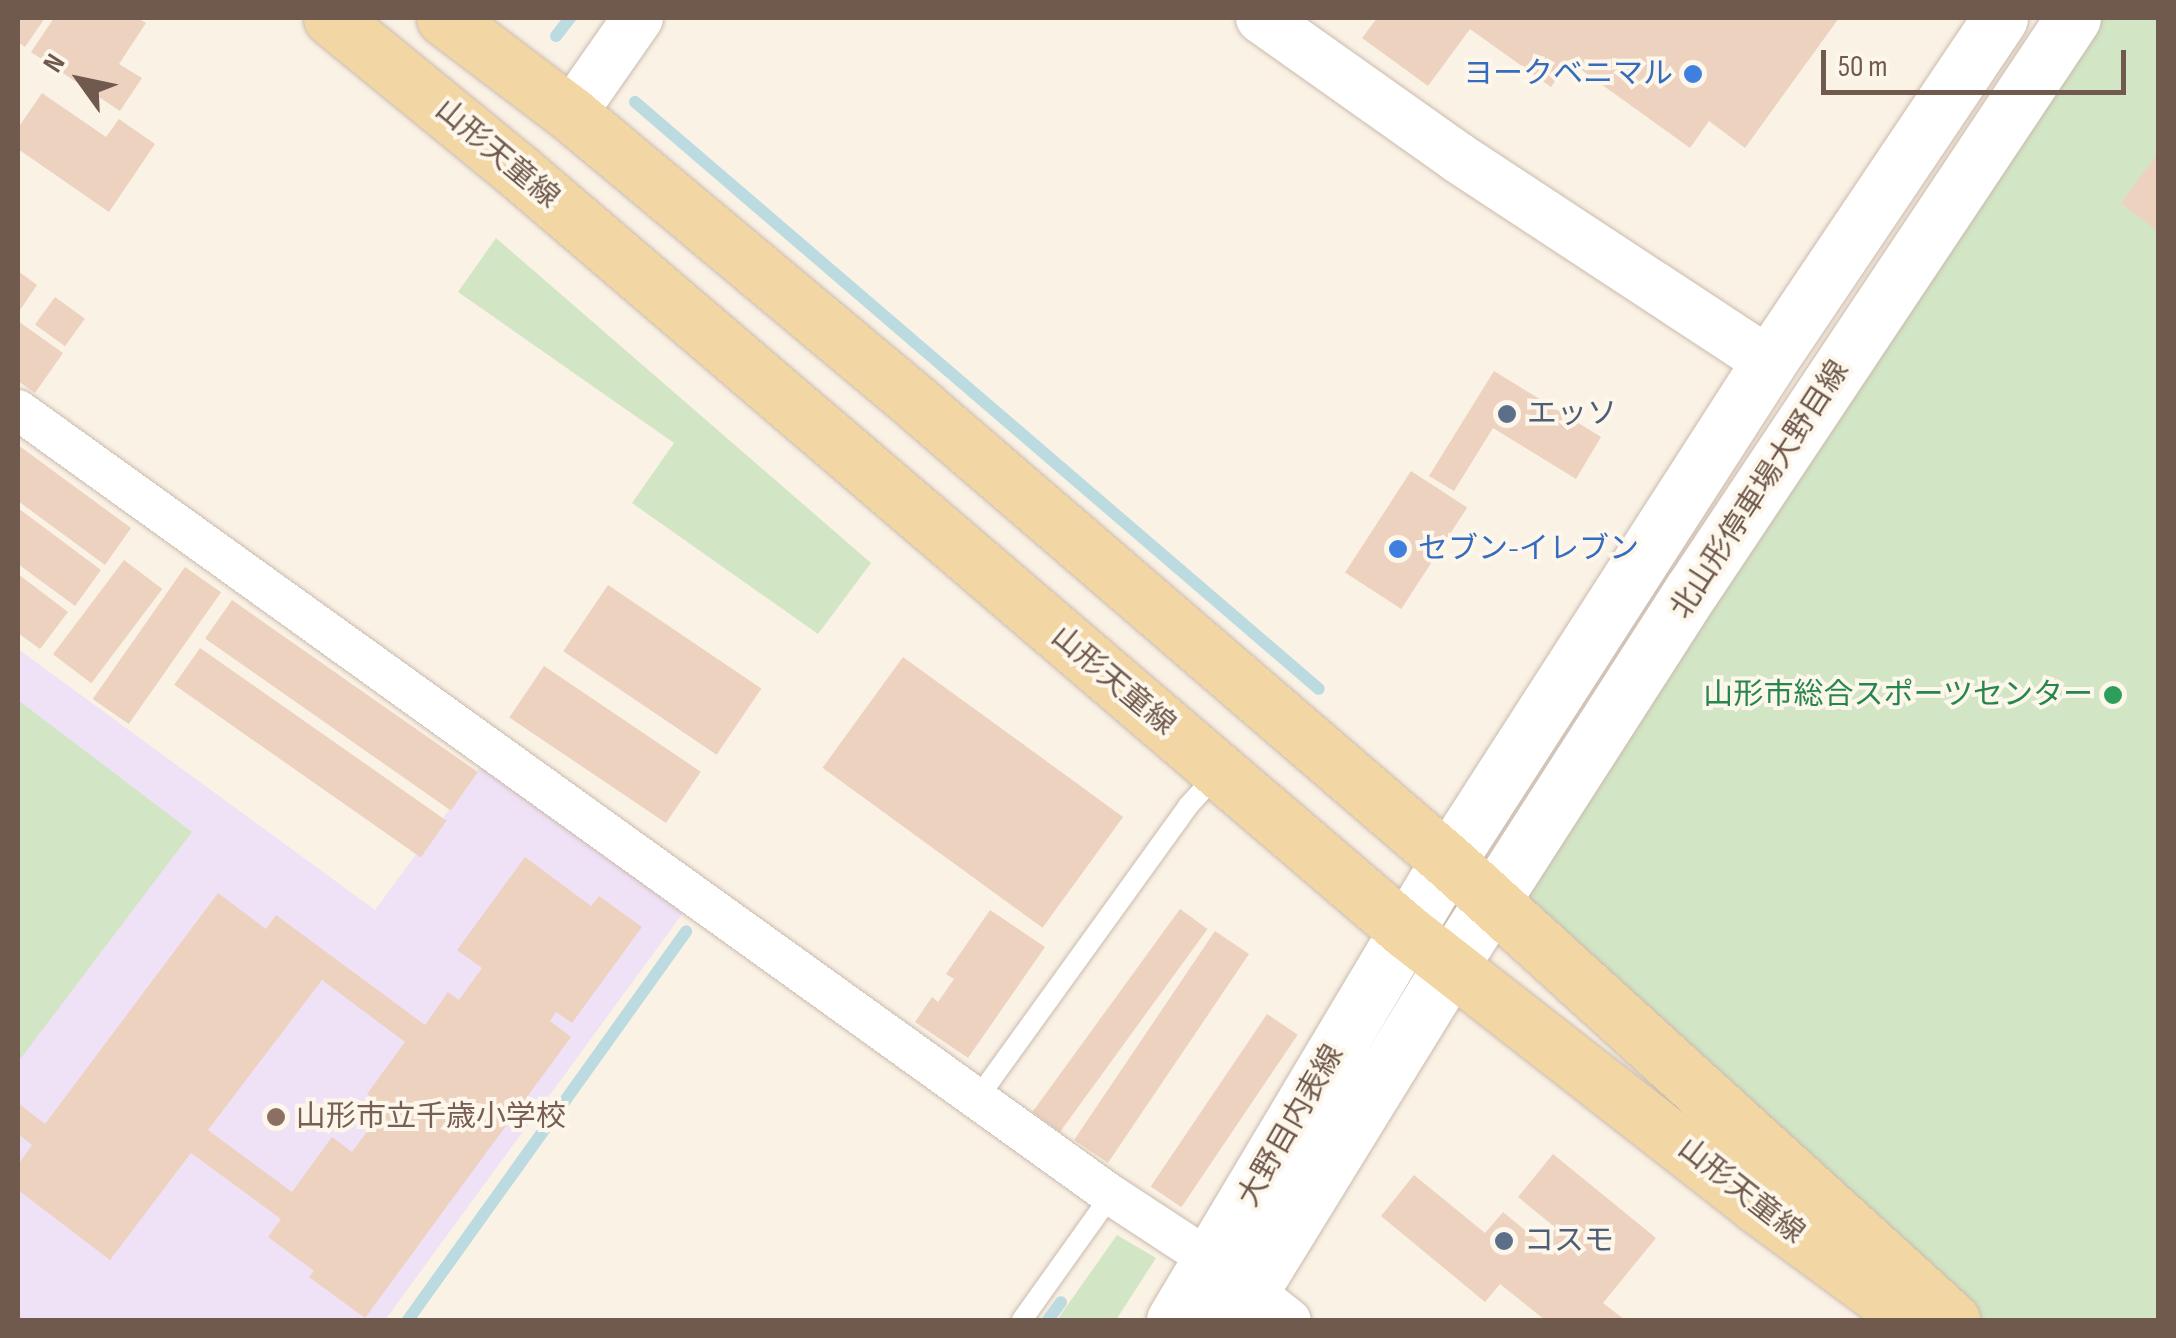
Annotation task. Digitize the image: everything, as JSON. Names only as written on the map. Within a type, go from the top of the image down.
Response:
[{"type":"main road","name":"山形天童線","points":[[332,18],[518,170],[1406,931],[1755,1204],[1913,1320]]},
{"type":"main road","name":"山形天童線","points":[[444,18],[571,114],[1448,861],[1952,1320]]},
{"type":"main road","name":"北山形停車場大野目線","points":[[1406,931],[1769,362],[2000,18]]},
{"type":"main road","name":"北山形停車場大野目線","points":[[1451,965],[1703,574],[2073,18]]},
{"type":"main road","name":"大野目内表線","points":[[1247,1298],[1406,931]]},
{"type":"main road","name":"大野目内表線","points":[[1174,1320],[1247,1298],[1451,965]]},
{"type":"street","points":[[571,114],[638,18]]},
{"type":"street","points":[[1261,18],[1458,157],[1769,362]]},
{"type":"street","points":[[18,410],[978,1099],[1247,1298]]},
{"type":"lane","points":[[978,1099],[1188,806],[1219,772]]},
{"type":"lane","points":[[1022,1320],[1110,1195]]},
{"type":"shaded area","name":"山形市立千歳小学校","points":[[18,649],[375,910],[481,766],[683,913],[385,1320],[18,1320]]},
{"type":"green space","name":"山形市総合スポーツセンター","points":[[2073,18],[2158,18],[2158,1320],[1952,1320],[1493,903]]},
{"type":"green space","points":[[496,238],[871,563],[818,634],[632,503],[674,443],[458,292]]},
{"type":"green space","points":[[18,700],[192,832],[18,1062]]},
{"type":"green space","points":[[1117,1235],[1156,1258],[1116,1320],[1057,1320]]},
{"type":"building","points":[[18,18],[45,18],[25,47],[18,42]]},
{"type":"building","points":[[54,18],[138,18],[146,23],[119,64],[142,78],[120,111],[31,52]]},
{"type":"building","name":"ヨークベニマル","points":[[1377,18],[1839,18],[1745,148],[1709,121],[1690,148],[1569,61],[1551,87],[1470,29],[1428,86],[1362,38]]},
{"type":"building","points":[[42,93],[106,137],[119,119],[155,144],[109,212],[18,149],[18,128]]},
{"type":"building","points":[[2158,153],[2158,232],[2121,203]]},
{"type":"building","points":[[18,271],[37,285],[18,313]]},
{"type":"building","points":[[55,297],[85,319],[65,346],[35,325]]},
{"type":"building","points":[[18,321],[63,353],[35,393],[18,381]]},
{"type":"building","points":[[1494,371],[1601,437],[1576,479],[1493,428],[1454,491],[1429,476]]},
{"type":"building","points":[[18,445],[131,528],[105,565],[18,501]]},
{"type":"building","points":[[1411,471],[1467,507],[1401,609],[1345,572]]},
{"type":"building","points":[[18,508],[101,570],[75,606],[18,564]]},
{"type":"building","points":[[124,560],[162,589],[91,683],[53,654]]},
{"type":"building","points":[[185,567],[221,592],[129,724],[93,699]]},
{"type":"building","points":[[18,574],[68,612],[40,649],[18,633]]},
{"type":"building","points":[[608,585],[761,688],[717,755],[563,651]]},
{"type":"building","points":[[232,600],[478,772],[451,811],[205,639]]},
{"type":"building","points":[[200,648],[447,821],[421,858],[174,685]]},
{"type":"building","points":[[903,657],[1123,817],[1043,928],[822,768]]},
{"type":"building","points":[[544,666],[701,772],[666,823],[509,717]]},
{"type":"building","points":[[525,857],[591,906],[599,896],[642,927],[572,1023],[556,1012],[550,1021],[571,1037],[365,1318],[309,1277],[314,1271],[268,1237],[281,1219],[191,1153],[110,1260],[18,1190],[18,1165],[32,1145],[18,1134],[18,1103],[45,1124],[218,893],[266,929],[276,915],[425,1025],[448,992],[459,1000],[482,968],[457,950]],"holes":[[[322,980],[405,1042],[367,1094],[385,1107],[352,1152],[332,1137],[292,1192],[208,1130]]]},
{"type":"building","points":[[1180,909],[1208,929],[1060,1132],[1032,1112]]},
{"type":"building","points":[[990,910],[1045,947],[968,1058],[915,1022],[932,997],[938,1002],[954,979],[946,974]]},
{"type":"building","points":[[1215,931],[1249,954],[1108,1163],[1074,1140]]},
{"type":"building","points":[[1267,1014],[1298,1035],[1181,1207],[1151,1186]]},
{"type":"building","points":[[1553,1154],[1656,1238],[1603,1303],[1625,1320],[1545,1320],[1500,1284],[1485,1302],[1381,1216],[1414,1175],[1485,1233],[1503,1212],[1543,1245],[1556,1228],[1518,1197]]},
{"type":"waterway","points":[[556,36],[570,18]]},
{"type":"waterway","points":[[635,102],[1319,689]]},
{"type":"waterway","points":[[408,1320],[686,931]]},
{"type":"waterway","points":[[1048,1320],[1061,1302]]},
{"type":"place","name":"ヨークベニマル","points":[[1693,74]]},
{"type":"place","name":"エッソ","points":[[1507,414]]},
{"type":"place","name":"セブン-イレブン","points":[[1398,549]]},
{"type":"place","name":"山形市総合スポーツセンター","points":[[2113,695]]},
{"type":"place","name":"山形市立千歳小学校","points":[[276,1117]]},
{"type":"place","name":"コスモ","points":[[1504,1241]]}]
